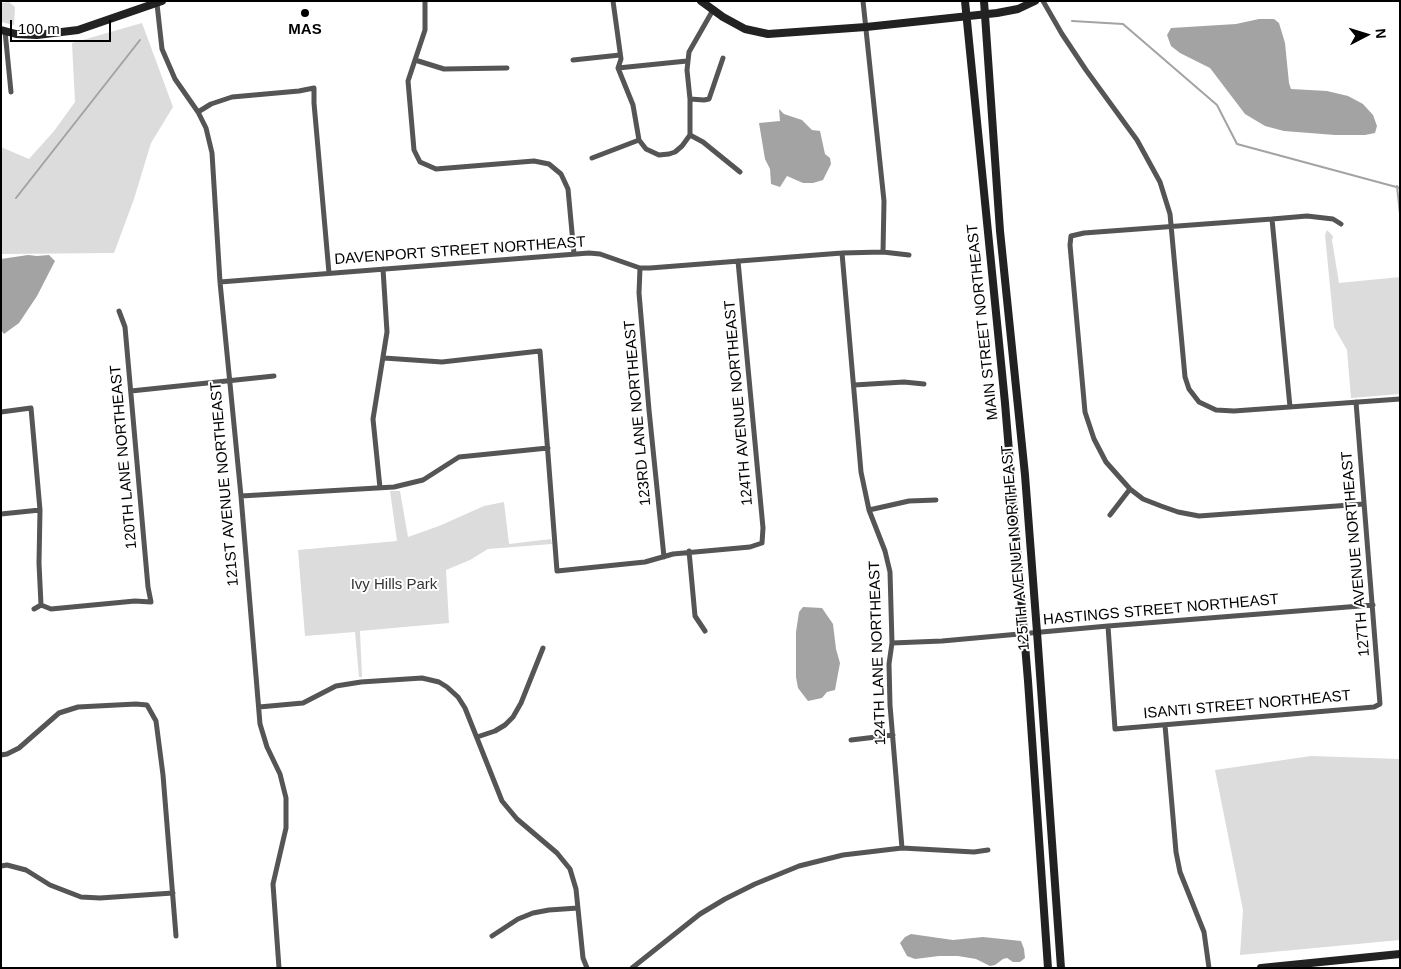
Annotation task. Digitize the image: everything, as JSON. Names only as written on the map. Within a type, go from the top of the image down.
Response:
[{"type":"main road","points":[[701,1],[712,10],[745,28],[768,34],[866,27],[1018,10],[1035,1]]},
{"type":"main road","name":"MAIN STREET NORTHEAST","points":[[965,1],[1004,393],[1024,634],[1048,968]]},
{"type":"main road","points":[[984,1],[985,14]]},
{"type":"main road","points":[[3,30],[37,36],[78,30],[158,2]]},
{"type":"main road","name":"125TH AVENUE NORTHEAST","points":[[985,14],[1000,231],[1025,475],[1061,968]]},
{"type":"main road","points":[[1261,968],[1400,954]]},
{"type":"street","points":[[425,1],[425,30],[419,53],[410,74],[409,90],[414,150],[420,162],[436,169],[534,161],[549,164],[556,168],[568,189],[574,254]]},
{"type":"street","points":[[613,1],[621,59],[618,68],[633,105],[639,140],[646,149],[659,155],[669,154],[682,146],[690,135],[688,52],[712,10]]},
{"type":"street","points":[[863,1],[884,201],[883,252]]},
{"type":"street","points":[[1043,1],[1086,70],[1146,155],[1166,198],[1171,227],[1185,377],[1189,389],[1199,402],[1216,410],[1234,411],[1400,399]]},
{"type":"street","name":"121ST AVENUE NORTHEAST","points":[[158,2],[162,49],[166,61],[175,79],[198,112],[206,128],[211,146],[220,282],[241,496],[258,707],[263,735],[280,774],[286,798],[286,828],[273,884],[280,968]]},
{"type":"street","points":[[3,30],[11,92]]},
{"type":"street","points":[[573,60],[620,55]]},
{"type":"street","points":[[690,99],[704,100],[709,98],[723,58]]},
{"type":"street","points":[[415,60],[444,69],[507,68]]},
{"type":"street","points":[[618,68],[687,61]]},
{"type":"street","points":[[198,112],[211,104],[232,97],[314,88],[329,273]]},
{"type":"street","points":[[690,135],[695,136],[740,172]]},
{"type":"street","points":[[592,158],[639,140]]},
{"type":"street","points":[[1341,224],[1333,219],[1307,216],[1272,218],[1084,233],[1071,236],[1070,245],[1085,412],[1094,440],[1106,462],[1130,489],[1143,499],[1160,506],[1199,516],[1364,504]]},
{"type":"street","points":[[1272,218],[1290,407]]},
{"type":"street","name":"DAVENPORT STREET NORTHEAST","points":[[220,282],[574,254],[600,254],[640,268],[842,253],[883,252],[909,255]]},
{"type":"street","name":"124TH LANE NORTHEAST","points":[[842,253],[861,472],[869,510],[885,550],[890,572],[892,643],[889,664],[902,848]]},
{"type":"street","name":"124TH AVENUE NORTHEAST","points":[[689,552],[750,546],[762,543],[763,528],[738,260]]},
{"type":"street","name":"123RD LANE NORTHEAST","points":[[640,268],[640,293],[649,410],[664,557]]},
{"type":"street","points":[[380,488],[373,420],[387,332],[383,269]]},
{"type":"street","name":"120TH LANE NORTHEAST","points":[[41,605],[51,608],[135,601],[151,602],[148,587],[125,327],[119,311]]},
{"type":"street","points":[[384,358],[442,362],[540,351],[557,571],[645,562],[689,552],[695,616],[705,631]]},
{"type":"street","points":[[132,391],[274,376]]},
{"type":"street","points":[[854,385],[904,382],[924,384]]},
{"type":"street","name":"127TH AVENUE NORTHEAST","points":[[1356,402],[1380,704]]},
{"type":"street","points":[[1,412],[31,408],[40,510],[39,563],[41,605],[34,609]]},
{"type":"street","points":[[241,496],[394,487],[423,480],[459,457],[548,448]]},
{"type":"street","points":[[1110,515],[1130,489]]},
{"type":"street","points":[[869,510],[909,501],[936,500]]},
{"type":"street","points":[[1,514],[40,510]]},
{"type":"street","name":"HASTINGS STREET NORTHEAST","points":[[892,643],[942,641],[1108,626],[1373,606]]},
{"type":"street","name":"ISANTI STREET NORTHEAST","points":[[1108,626],[1116,729],[1374,707],[1380,704]]},
{"type":"street","points":[[477,737],[495,731],[513,717],[521,703],[543,648]]},
{"type":"street","points":[[258,707],[304,703],[336,686],[361,682],[422,678],[439,682],[447,687],[458,697],[464,708],[502,801],[517,819],[561,857],[570,870],[576,889],[583,958],[587,968]]},
{"type":"street","points":[[1,755],[18,748],[59,713],[78,707],[136,704],[148,706],[156,721],[176,936]]},
{"type":"street","points":[[1165,725],[1176,852],[1180,872],[1204,932],[1209,968]]},
{"type":"street","points":[[851,740],[893,735]]},
{"type":"street","points":[[632,968],[700,914],[755,884],[799,866],[863,852],[902,848],[974,852],[988,850]]},
{"type":"street","points":[[1,866],[7,865],[26,870],[50,885],[81,897],[100,898],[173,893]]},
{"type":"street","points":[[492,936],[518,919],[533,913],[578,908]]},
{"type":"green space","points":[[9,2],[15,7],[14,25],[1,22],[1,3]]},
{"type":"green space","points":[[142,23],[173,107],[151,143],[134,199],[114,253],[1,254],[1,147],[29,159],[54,131],[75,102],[72,43]]},
{"type":"green space","points":[[1327,230],[1333,236],[1339,283],[1400,277],[1400,394],[1351,398],[1347,350],[1334,327],[1325,235]]},
{"type":"green space","name":"Ivy Hills Park","points":[[390,491],[400,491],[408,537],[439,526],[484,506],[504,502],[509,544],[551,539],[552,544],[488,549],[470,560],[446,570],[449,623],[360,631],[362,677],[359,677],[355,632],[305,636],[298,550],[397,541]]},
{"type":"green space","points":[[1311,756],[1400,759],[1400,940],[1240,955],[1243,910],[1215,770]]},
{"type":"shaded area","points":[[1259,19],[1274,19],[1279,23],[1285,43],[1291,89],[1327,91],[1348,96],[1363,104],[1373,115],[1377,126],[1375,133],[1335,135],[1284,131],[1265,126],[1245,114],[1210,68],[1180,53],[1171,46],[1167,35],[1171,28],[1236,24]]},
{"type":"shaded area","points":[[779,109],[784,114],[802,120],[812,130],[820,131],[825,154],[830,158],[831,164],[823,180],[803,183],[787,176],[780,187],[771,184],[770,169],[765,159],[759,123],[780,121]]},
{"type":"shaded area","points":[[28,255],[49,255],[55,261],[37,296],[19,323],[4,334],[1,330],[1,259]]},
{"type":"shaded area","points":[[803,607],[822,608],[833,624],[840,663],[835,690],[827,692],[822,698],[808,701],[798,688],[796,677],[796,632],[799,612]]},
{"type":"shaded area","points":[[911,934],[953,940],[983,937],[1021,941],[1025,958],[1020,962],[1013,962],[1007,958],[990,966],[976,959],[958,956],[915,959],[907,956],[900,943]]},
{"type":"waterway","points":[[1072,21],[1123,24],[1217,105],[1237,144],[1400,188]]},
{"type":"waterway","points":[[16,198],[140,40]]},
{"type":"waterway","points":[[1397,186],[1400,214]]},
{"type":"place","name":"MAS","points":[[305,13]]}]
